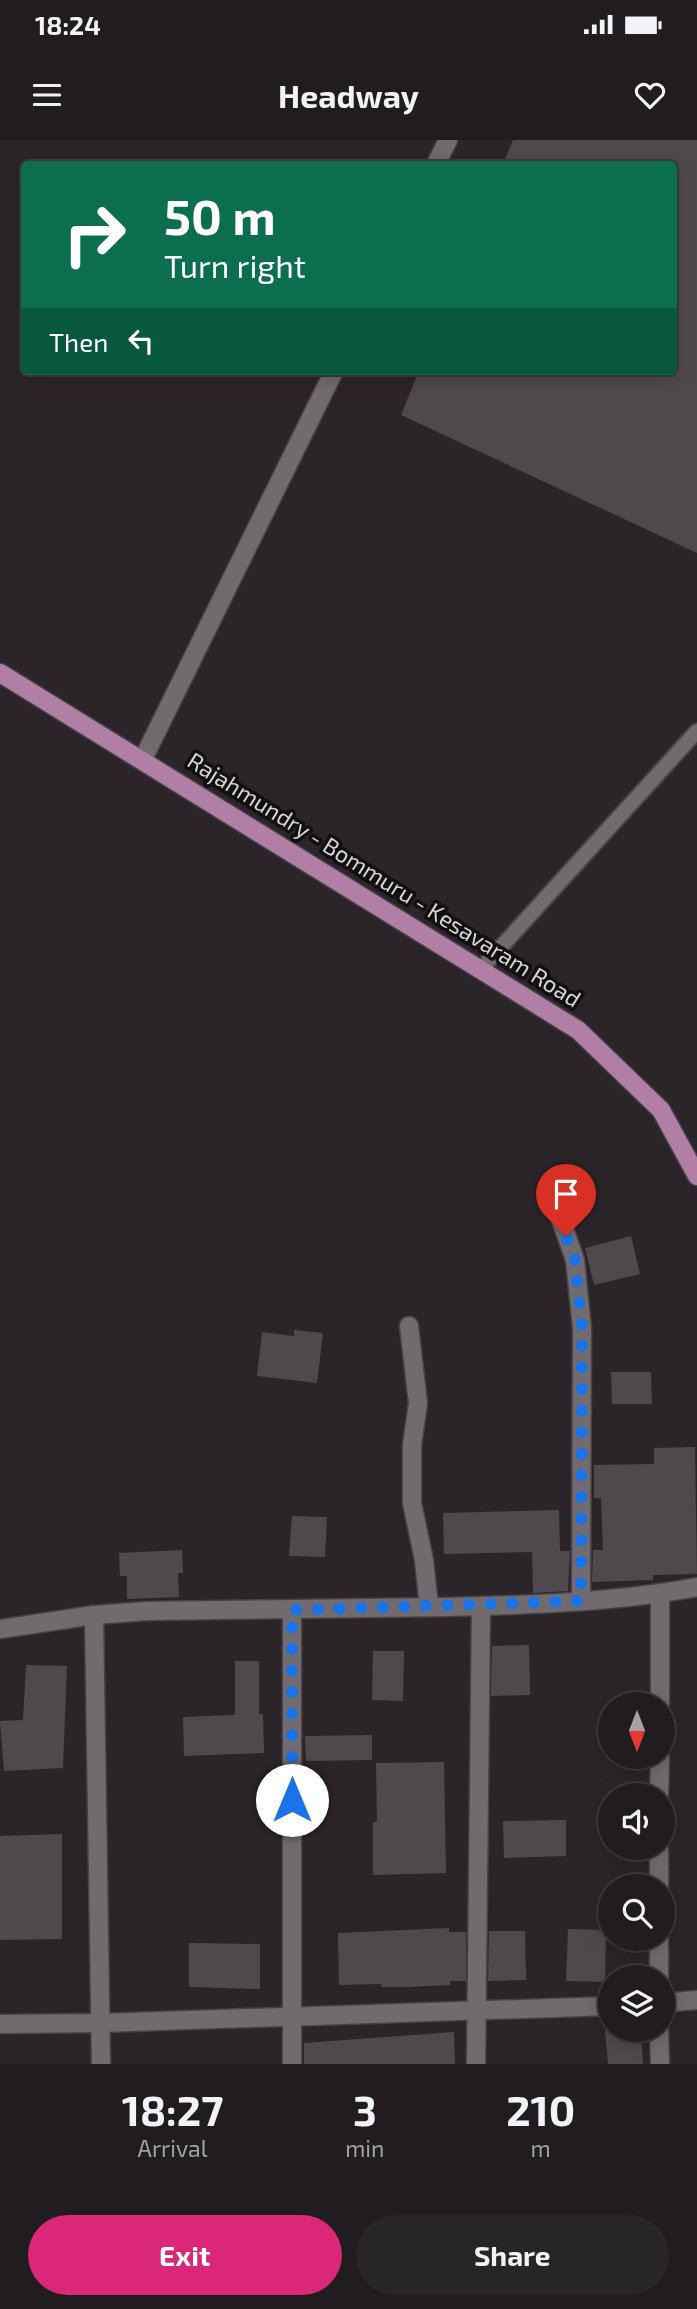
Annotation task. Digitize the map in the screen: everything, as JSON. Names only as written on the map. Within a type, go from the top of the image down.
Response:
[{"type":"main road","name":"Rajahmundry - Bommuru - Kesavaram Road","points":[[0,673],[578,1030],[661,1110],[697,1177]]},
{"type":"street","points":[[438,161],[448,140]]},
{"type":"street","points":[[142,759],[332,375]]},
{"type":"street","points":[[558,1212],[575,1260],[582,1328],[581,1601]]},
{"type":"street","points":[[409,1326],[418,1402],[412,1445],[412,1503],[424,1560],[429,1607]]},
{"type":"street","points":[[0,1629],[94,1615],[147,1611],[481,1606],[581,1601],[660,1594],[697,1587]]},
{"type":"street","points":[[660,1594],[660,1692]]},
{"type":"street","points":[[476,2064],[481,1606]]},
{"type":"street","points":[[292,1610],[292,2064]]},
{"type":"street","points":[[94,1615],[101,2064]]},
{"type":"street","points":[[675,2002],[697,2000]]},
{"type":"street","points":[[0,2024],[598,2006]]},
{"type":"street","points":[[659,2042],[660,2064]]},
{"type":"lane","points":[[481,970],[697,731]]},
{"type":"building","points":[[513,140],[697,140],[697,553],[401,415],[417,375],[677,375],[677,161],[504,161]]},
{"type":"building","points":[[631,1236],[640,1274],[594,1285],[585,1248]]},
{"type":"building","points":[[294,1330],[323,1333],[317,1383],[257,1376],[262,1332],[294,1336]]},
{"type":"building","points":[[611,1372],[651,1372],[652,1404],[612,1404]]},
{"type":"building","points":[[695,1447],[697,1574],[653,1575],[653,1580],[592,1582],[593,1550],[603,1550],[601,1498],[594,1498],[594,1465],[654,1464],[654,1448]]},
{"type":"building","points":[[559,1510],[560,1551],[570,1551],[568,1591],[533,1593],[532,1552],[444,1554],[443,1513]]},
{"type":"building","points":[[292,1516],[327,1517],[325,1557],[289,1556]]},
{"type":"building","points":[[182,1550],[183,1573],[178,1573],[179,1597],[127,1599],[127,1576],[120,1576],[119,1553]]},
{"type":"building","points":[[529,1645],[530,1695],[491,1696],[492,1646]]},
{"type":"building","points":[[373,1651],[404,1651],[403,1701],[372,1700]]},
{"type":"building","points":[[235,1661],[259,1661],[259,1714],[263,1714],[264,1753],[184,1756],[183,1717],[235,1715]]},
{"type":"building","points":[[26,1665],[67,1666],[63,1768],[4,1771],[0,1721],[23,1720]]},
{"type":"building","points":[[372,1735],[372,1760],[306,1761],[305,1736]]},
{"type":"building","points":[[444,1762],[446,1873],[373,1875],[373,1822],[377,1822],[376,1763]]},
{"type":"building","points":[[566,1820],[566,1856],[504,1858],[503,1821]]},
{"type":"building","points":[[62,1834],[62,1939],[0,1940],[0,1836]]},
{"type":"building","points":[[449,1928],[449,1932],[466,1932],[466,1981],[450,1981],[450,1985],[408,1987],[381,1987],[381,1984],[339,1985],[338,1933]]},
{"type":"building","points":[[568,1929],[598,1930],[598,1951],[606,1951],[605,1965],[598,1965],[598,1982],[566,1981]]},
{"type":"building","points":[[489,1931],[525,1931],[526,1980],[488,1981]]},
{"type":"building","points":[[189,1943],[260,1944],[260,1989],[189,1987]]},
{"type":"building","points":[[454,2032],[455,2064],[304,2064],[304,2043]]},
{"type":"building","points":[[606,2042],[642,2042],[643,2064],[608,2064]]},
{"type":"route","points":[[292,1800],[292,1610],[581,1601],[582,1328],[575,1260],[566,1236]]}]
